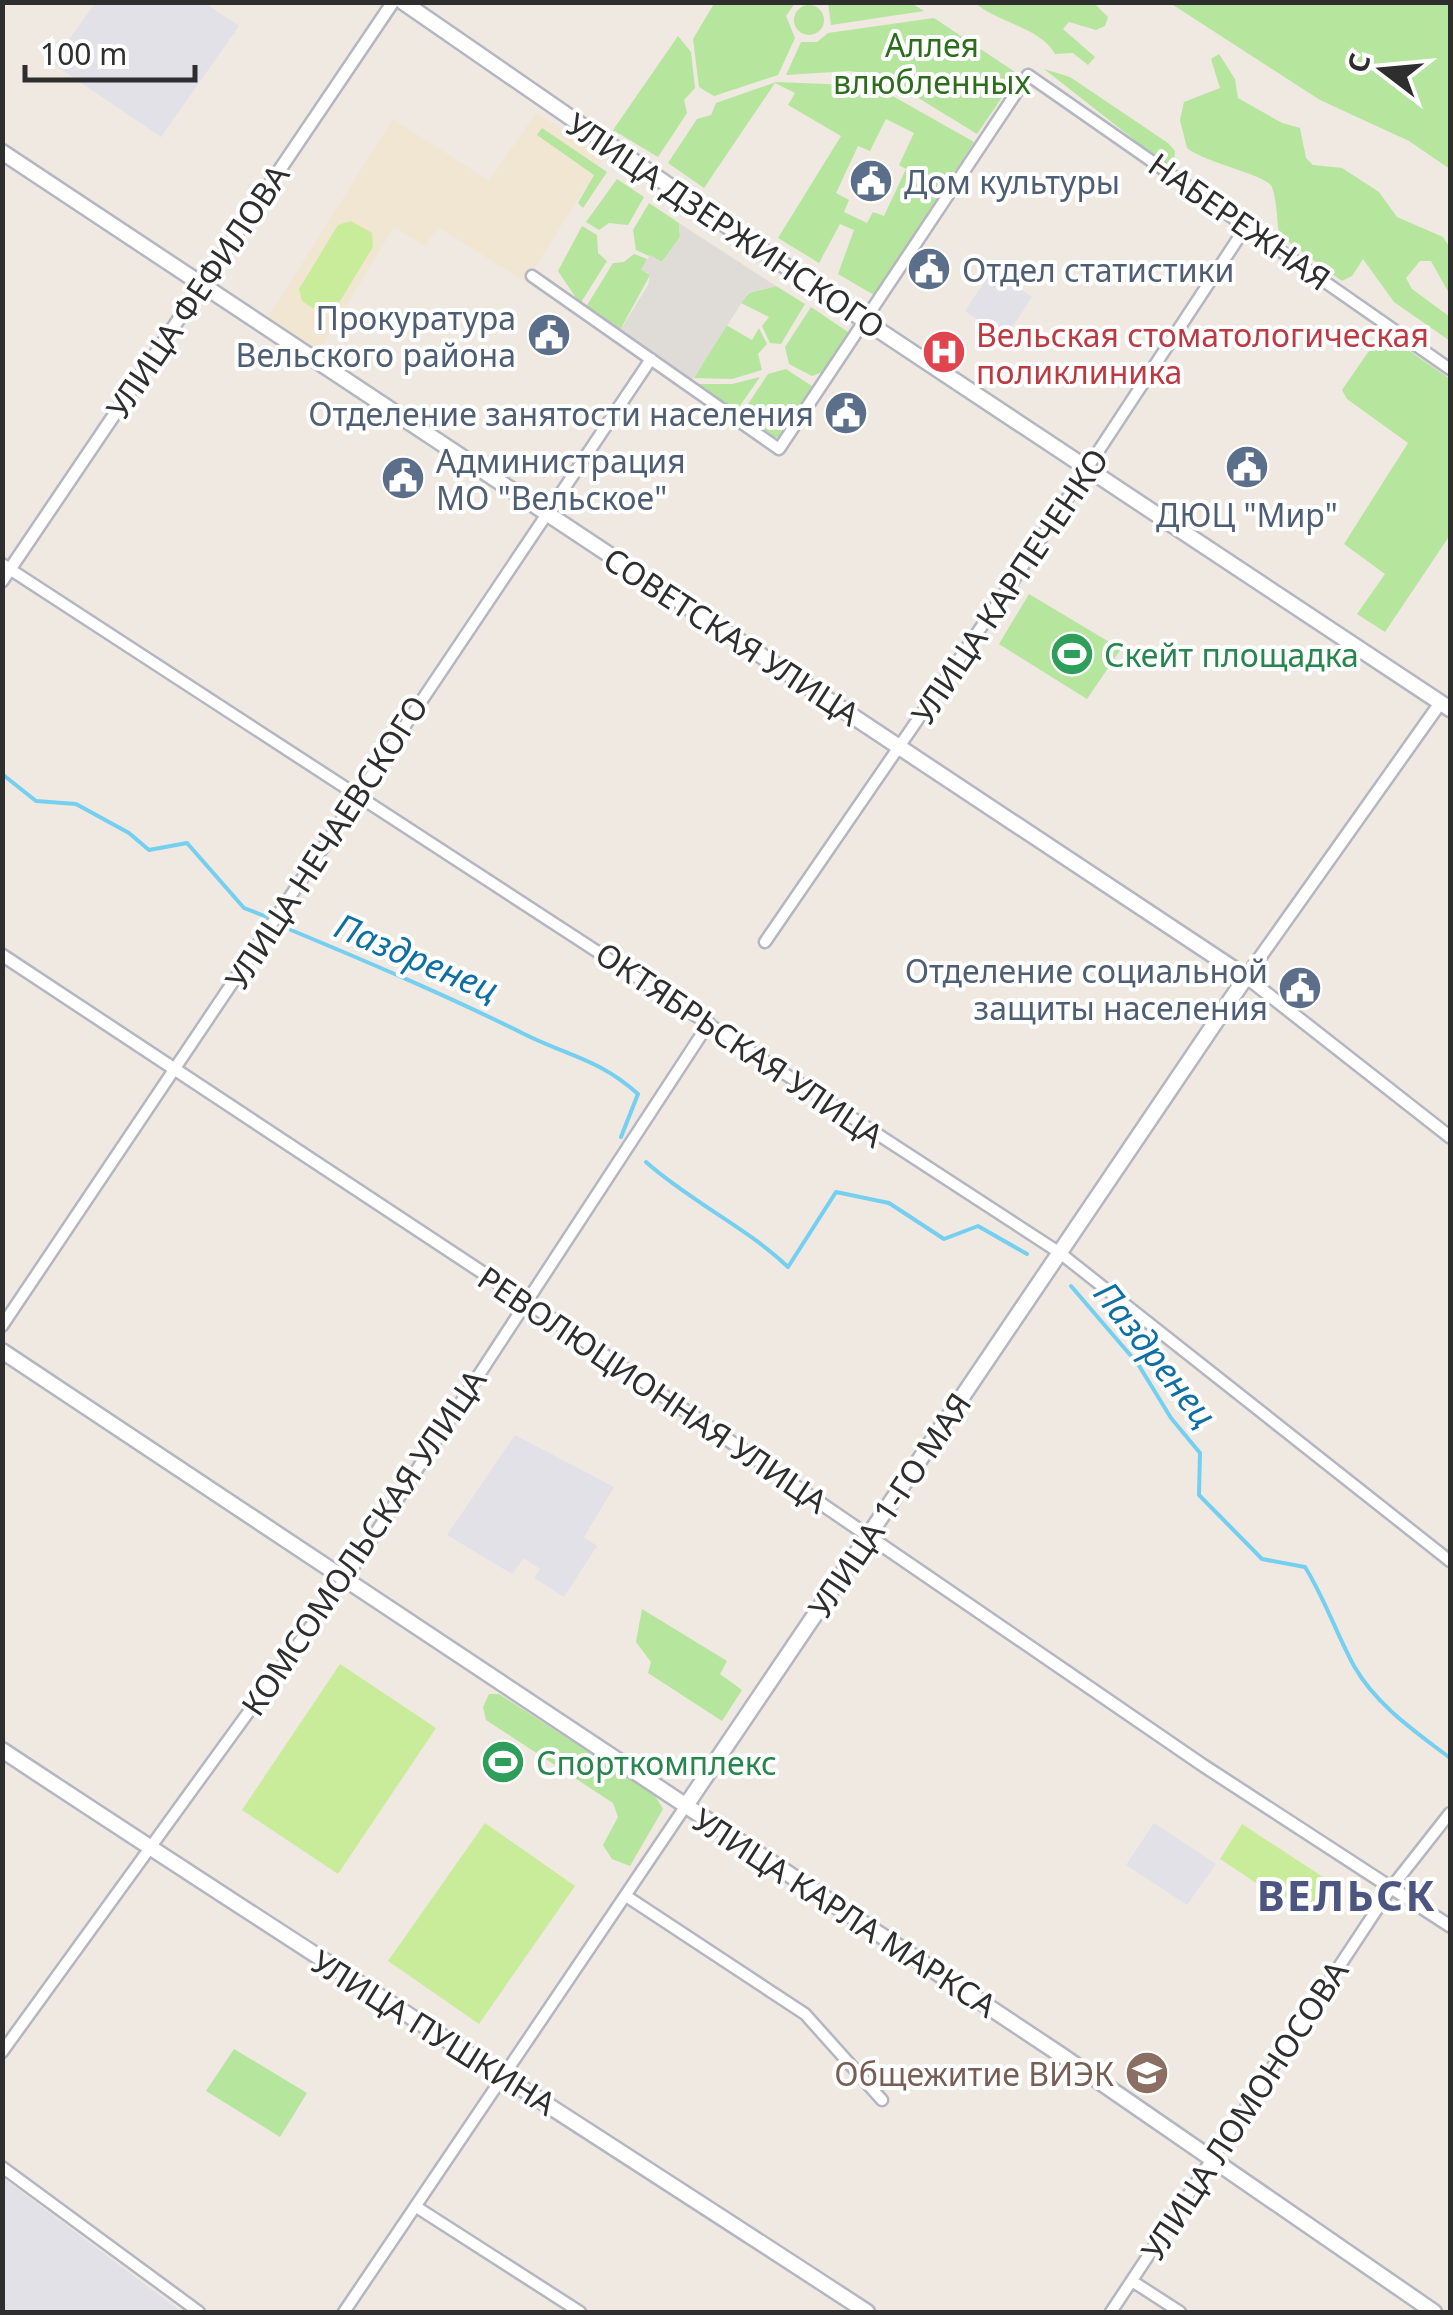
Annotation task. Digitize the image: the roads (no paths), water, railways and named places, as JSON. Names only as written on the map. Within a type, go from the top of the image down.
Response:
[{"type":"main road","name":"УЛИЦА ДЗЕРЖИНСКОГО","points":[[403,2],[864,322],[1446,705]]},
{"type":"main road","name":"СОВЕТСКАЯ УЛИЦА","points":[[2,152],[1246,977]]},
{"type":"main road","name":"УЛИЦА 1-ГО МАЯ","points":[[686,1806],[1246,977]]},
{"type":"main road","name":"УЛИЦА КАРЛА МАРКСА","points":[[2,1351],[1212,2158],[1434,2312]]},
{"type":"main road","name":"УЛИЦА ПУШКИНА","points":[[2,1750],[390,2008],[503,2074],[867,2312]]},
{"type":"street","name":"УЛИЦА ФЕФИЛОВА","points":[[5,572],[393,2]]},
{"type":"street","name":"НАБЕРЕЖНАЯ","points":[[864,322],[1028,75],[1450,369]]},
{"type":"street","name":"УЛИЦА КАРПЕЧЕНКО","points":[[764,942],[901,746],[1248,225]]},
{"type":"street","points":[[532,276],[779,449],[864,322]]},
{"type":"street","name":"УЛИЦА НЕЧАЕВСКОГО","points":[[2,1326],[359,796],[544,513],[651,359]]},
{"type":"street","name":"ОКТЯБРЬСКАЯ УЛИЦА","points":[[5,572],[359,796],[1060,1253],[1450,1561]]},
{"type":"street","name":"УЛИЦА 1-ГО МАЯ","points":[[1246,977],[1446,705]]},
{"type":"street","name":"РЕВОЛЮЦИОННАЯ УЛИЦА","points":[[2,955],[524,1300],[867,1536],[1450,1926]]},
{"type":"street","name":"СОВЕТСКАЯ УЛИЦА","points":[[1246,977],[1450,1137]]},
{"type":"street","name":"КОМСОМОЛЬСКАЯ УЛИЦА","points":[[2,2052],[343,1582],[434,1446],[524,1300],[709,1023]]},
{"type":"street","name":"УЛИЦА 1-ГО МАЯ","points":[[344,2312],[418,2208],[503,2074],[686,1806]]},
{"type":"street","name":"УЛИЦА ЛОМОНОСОВА","points":[[1111,2312],[1390,1888],[1450,1814]]},
{"type":"street","points":[[626,1896],[804,2014],[882,2100]]},
{"type":"street","points":[[2,2167],[198,2312]]},
{"type":"street","points":[[418,2208],[580,2312]]},
{"type":"street","points":[[1132,2281],[1180,2312]]},
{"type":"waterway","name":"Паздренец","points":[[2,774],[36,801],[76,804],[129,833],[149,850],[187,843],[244,908],[267,917]]},
{"type":"waterway","name":"Паздренец","points":[[291,930],[610,1073],[638,1094],[621,1137]]},
{"type":"waterway","name":"Паздренец","points":[[646,1162],[788,1267],[836,1192],[889,1203],[944,1239],[978,1226],[1027,1254]]},
{"type":"waterway","name":"Паздренец","points":[[1071,1286],[1138,1364],[1171,1418],[1200,1453],[1199,1495],[1262,1559],[1305,1567],[1363,1680],[1398,1717],[1450,1758]]},
{"type":"place","name":"Дом культуры","points":[[871,181]]},
{"type":"place","name":"Отдел статистики","points":[[929,269]]},
{"type":"place","name":"Прокуратура Вельского района","points":[[549,335]]},
{"type":"place","name":"Вельская стоматологическая поликлиника","points":[[944,352]]},
{"type":"place","name":"Отделение занятости населения","points":[[846,413]]},
{"type":"place","name":"ДЮЦ \"Мир\"","points":[[1247,467]]},
{"type":"place","name":"Администрация МО \"Вельское\"","points":[[403,478]]},
{"type":"place","name":"Скейт площадка","points":[[1072,654]]},
{"type":"place","name":"Отделение социальной защиты населения","points":[[1300,988]]},
{"type":"place","name":"Спорткомплекс","points":[[503,1762]]},
{"type":"place","name":"Общежитие ВИЭК","points":[[1147,2073]]},
{"type":"district","name":"ВЕЛЬСК","points":[[1347,1894]]},
{"type":"park label","name":"Аллея влюбленных","points":[[932,62]]}]
